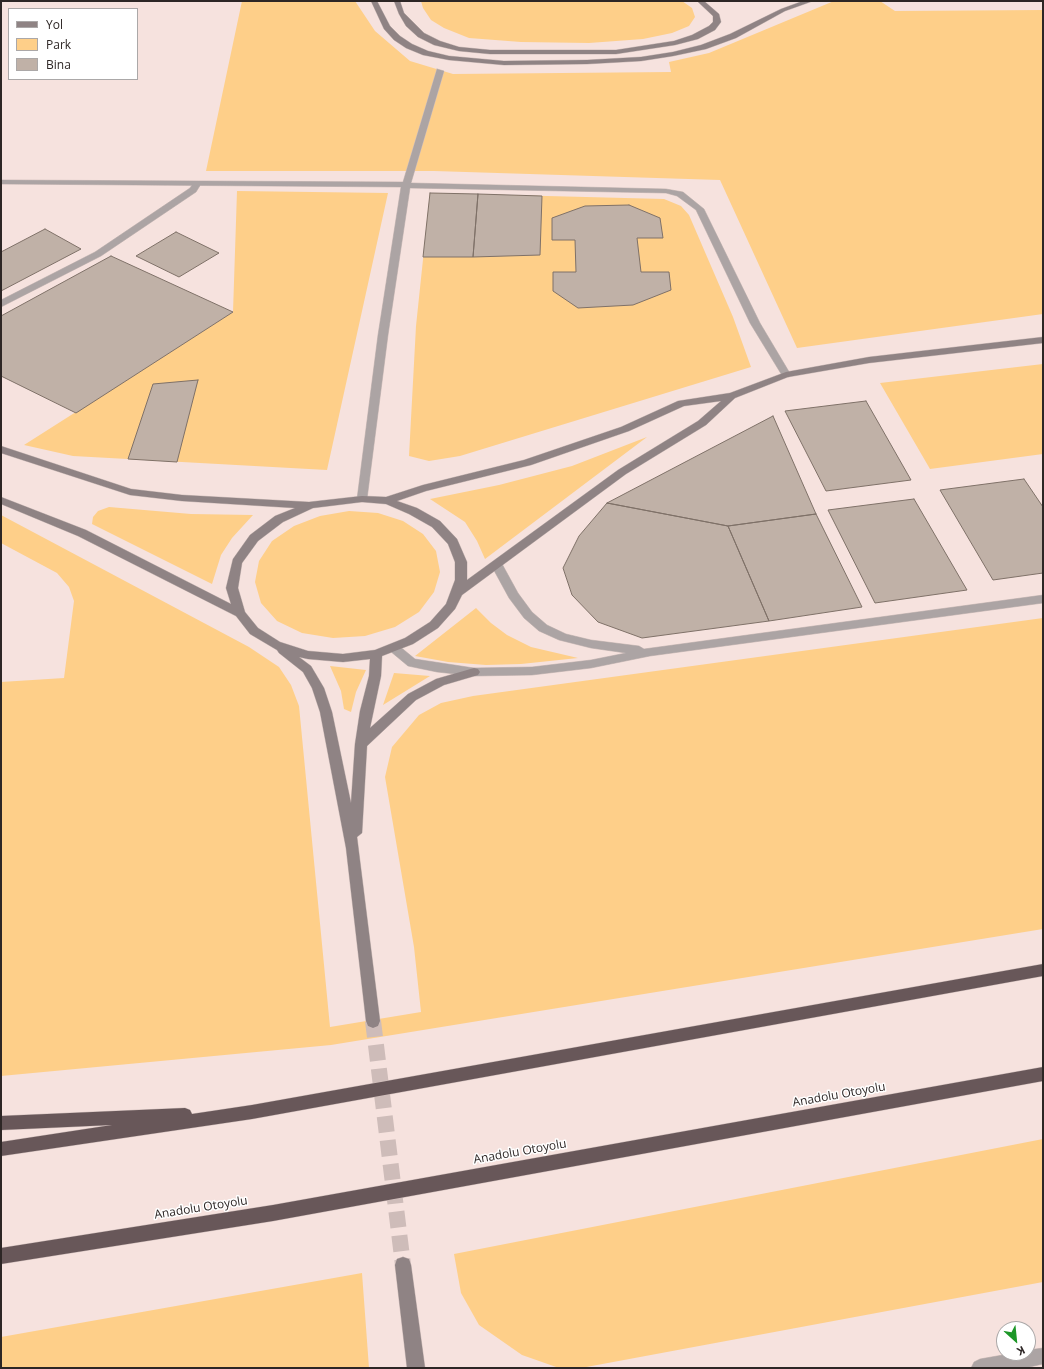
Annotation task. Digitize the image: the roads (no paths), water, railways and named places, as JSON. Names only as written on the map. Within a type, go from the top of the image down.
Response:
[{"type":"highway","points":[[1,1149],[252,1112],[1043,970]]},
{"type":"highway","name":"Anadolu Otoyolu","points":[[1,1256],[273,1213],[1043,1074]]},
{"type":"highway","points":[[1,1123],[252,1112]]},
{"type":"main road","points":[[374,1],[387,27],[397,38],[409,46],[426,53],[475,62],[587,62],[641,59],[673,54],[703,47],[733,36],[783,10],[810,1]]},
{"type":"main road","points":[[397,1],[401,13],[409,24],[421,35],[437,43],[459,49],[490,52],[536,53],[616,52],[649,48],[682,41],[712,28],[717,22],[717,15],[700,1]]},
{"type":"main road","points":[[387,501],[423,488],[527,463],[625,429],[682,403],[732,396],[786,375],[869,360],[1043,340]]},
{"type":"main road","points":[[458,593],[622,472],[702,423],[732,396]]},
{"type":"main road","points":[[1,449],[130,492],[182,498],[311,506]]},
{"type":"main road","points":[[1,500],[82,533],[240,613]]},
{"type":"main road","points":[[276,645],[308,655],[343,658],[376,654],[394,648],[434,625],[451,606],[458,593],[461,580],[461,562],[453,542],[436,524],[414,510],[387,501],[336,501],[311,506],[279,519],[254,538],[237,562],[232,588],[240,613],[254,630],[307,669],[318,688],[326,712],[353,848],[372,1021]]},
{"type":"main road","points":[[353,848],[361,744],[366,711],[375,676],[376,654]]},
{"type":"main road","points":[[361,744],[412,697],[440,682],[474,672]]},
{"type":"main road","points":[[403,1265],[416,1368]]},
{"type":"street","points":[[362,500],[383,335],[406,185],[440,71]]},
{"type":"street","points":[[1,182],[406,185],[666,190],[680,194],[700,209],[755,323],[786,375]]},
{"type":"street","points":[[1,304],[98,254],[193,190],[198,184]]},
{"type":"street","points":[[497,565],[513,595],[528,615],[543,628],[564,637],[591,644],[650,652]]},
{"type":"street","points":[[394,648],[412,663],[438,668],[474,672],[532,671],[591,664],[650,652],[1043,599]]},
{"type":"street","points":[[980,1368],[1043,1356]]},
{"type":"tunnel","points":[[373,1021],[403,1265]]}]
